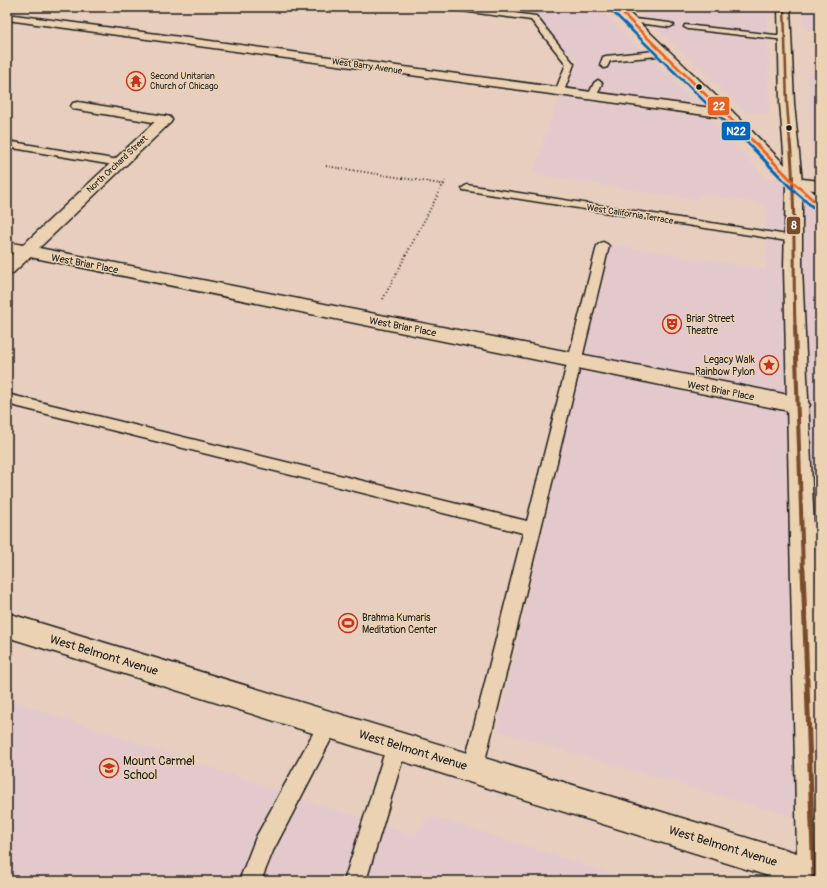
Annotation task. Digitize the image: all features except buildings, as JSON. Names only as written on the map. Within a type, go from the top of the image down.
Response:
[{"type":"main road","points":[[616,7],[727,114],[794,183],[820,206]]},
{"type":"main road","points":[[784,7],[787,104],[794,183],[793,268],[816,877]]},
{"type":"main road","name":"West Barry Avenue","points":[[7,17],[727,114]]},
{"type":"main road","name":"North Orchard Street","points":[[7,269],[165,120],[78,106]]},
{"type":"main road","points":[[794,183],[820,186]]},
{"type":"main road","name":"West Briar Place","points":[[7,247],[799,406]]},
{"type":"main road","name":"West Belmont Avenue","points":[[7,624],[816,877]]},
{"type":"lane","points":[[447,7],[533,18],[570,64],[560,92]]},
{"type":"lane","points":[[629,20],[670,25]]},
{"type":"lane","points":[[688,27],[784,38]]},
{"type":"lane","points":[[604,65],[606,60],[664,53]]},
{"type":"lane","points":[[593,96],[598,83]]},
{"type":"lane","points":[[7,144],[119,163]]},
{"type":"lane","name":"West California Terrace","points":[[467,188],[794,239]]},
{"type":"lane","points":[[473,769],[603,246]]},
{"type":"lane","points":[[7,399],[533,530]]},
{"type":"lane","points":[[250,881],[264,845],[329,724]]},
{"type":"lane","points":[[355,881],[397,745]]},
{"type":"path","points":[[326,166],[467,188]]},
{"type":"path","points":[[381,303],[442,184],[445,181]]},
{"type":"shaded area","points":[[457,7],[597,7],[698,104],[568,87],[577,59],[561,47],[535,17]]},
{"type":"shaded area","points":[[633,7],[768,7],[769,114],[747,113]]},
{"type":"shaded area","points":[[803,7],[820,7],[820,31],[804,29]]},
{"type":"shaded area","points":[[807,73],[820,74],[820,173],[813,165]]},
{"type":"shaded area","points":[[559,97],[710,118],[765,178],[820,186],[820,825],[497,731],[575,390],[606,244],[766,269],[765,204],[698,194],[698,200],[532,174]]},
{"type":"shaded area","name":"Mount Carmel School","points":[[7,699],[415,836],[428,815],[636,881],[7,881]]},
{"type":"transit line","name":"22","points":[[616,7],[734,121],[794,183],[820,206]]},
{"type":"transit line","name":"8","points":[[784,7],[787,104],[794,183],[793,268],[814,881]]},
{"type":"transit line","name":"N22","points":[[612,11],[730,125],[790,187],[816,210]]},
{"type":"place","name":"Second Unitarian Church of Chicago","points":[[136,81]]},
{"type":"place","name":"Briar Street Theatre","points":[[672,324]]},
{"type":"place","name":"Legacy Walk Rainbow Pylon","points":[[769,365]]},
{"type":"place","name":"Brahma Kumaris Meditation Center","points":[[348,623]]},
{"type":"place","name":"Mount Carmel School","points":[[109,768]]}]
